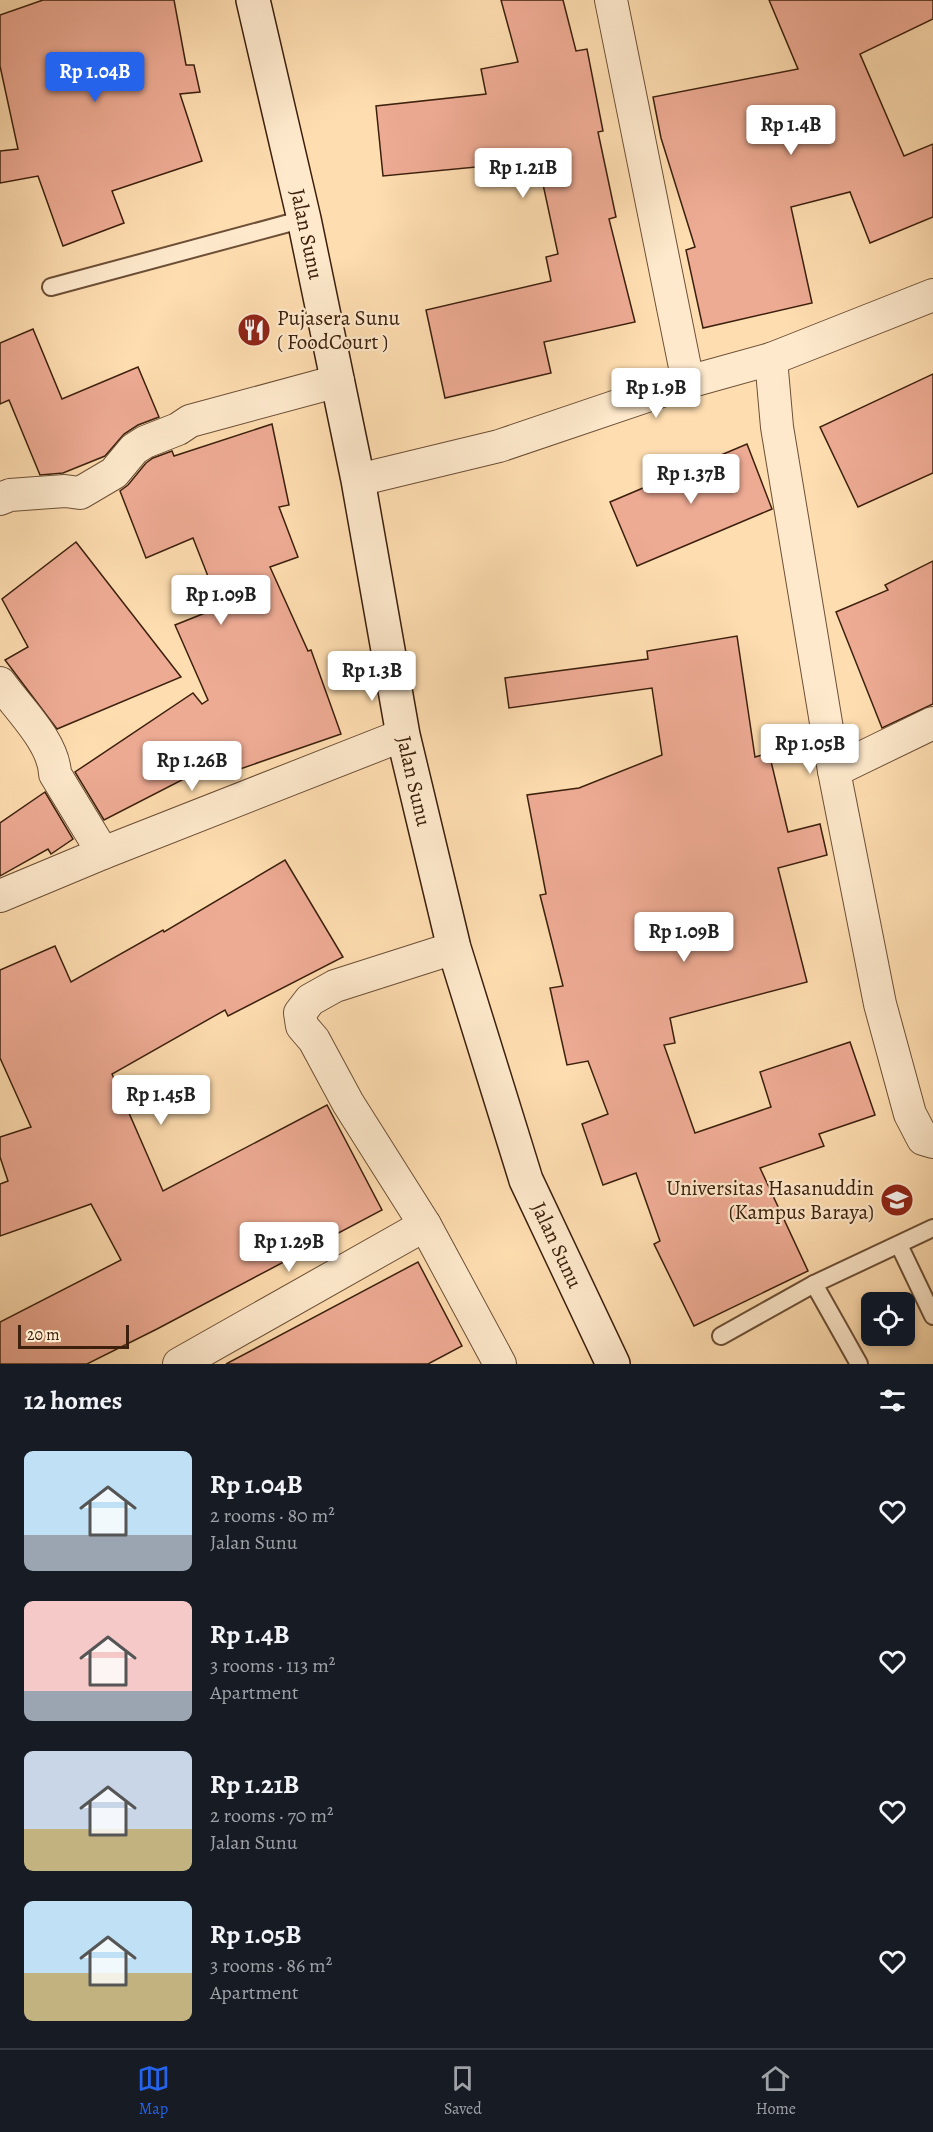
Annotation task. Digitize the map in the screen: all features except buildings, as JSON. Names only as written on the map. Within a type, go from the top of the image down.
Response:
[{"type":"main road","name":"Jalan Sunu","points":[[254,0],[338,381],[403,735],[454,948],[526,1180],[613,1364]]},
{"type":"street","points":[[611,0],[688,382]]},
{"type":"street","points":[[358,480],[499,446],[688,382],[771,359],[933,295]]},
{"type":"street","points":[[771,359],[777,428],[834,771],[880,1004],[910,1114],[923,1139],[933,1142]]},
{"type":"street","points":[[0,499],[10,495],[65,491],[80,493],[114,473],[134,449],[190,421],[338,381]]},
{"type":"street","points":[[0,683],[19,705],[45,745],[55,767],[55,774],[103,853]]},
{"type":"street","points":[[834,771],[933,723]]},
{"type":"street","points":[[0,896],[403,735]]},
{"type":"street","points":[[454,948],[335,986],[310,1000],[300,1013],[302,1026],[314,1040],[348,1103],[424,1225],[500,1364]]},
{"type":"street","points":[[194,1360],[424,1225]]},
{"type":"lane","points":[[51,287],[304,219]]},
{"type":"lane","points":[[721,1336],[814,1284],[933,1228]]},
{"type":"lane","points":[[899,1245],[933,1316]]},
{"type":"lane","points":[[814,1284],[859,1364]]},
{"type":"place","name":"Pujasera Sunu ( FoodCourt )","points":[[254,330]]},
{"type":"place","name":"Universitas Hasanuddin (Kampus Baraya)","points":[[897,1200]]}]
